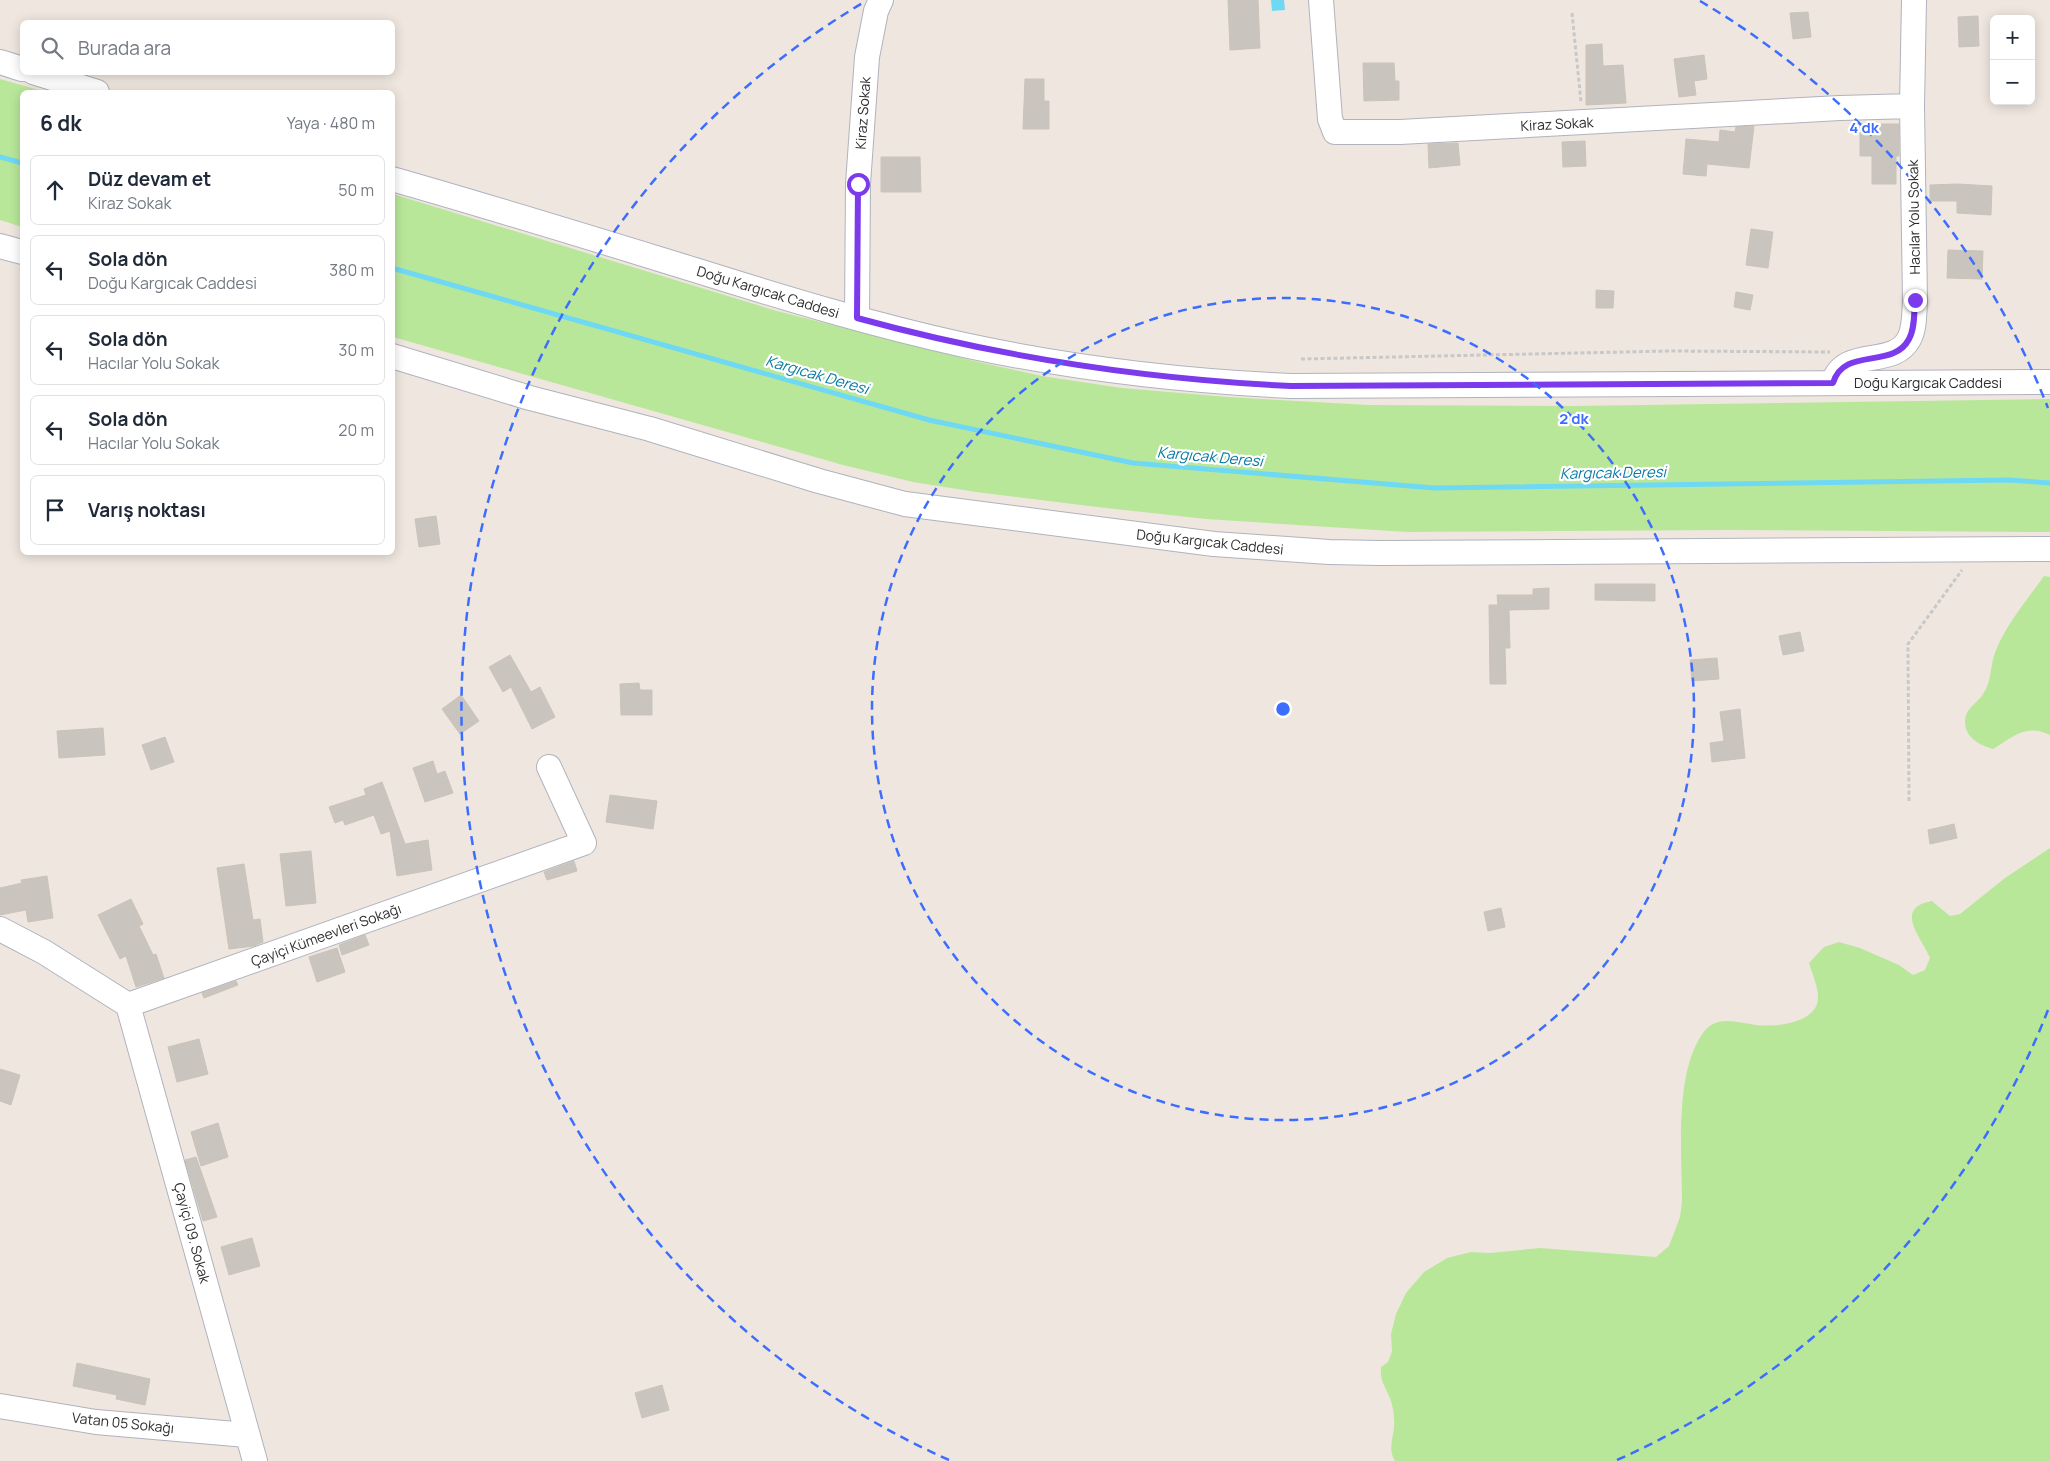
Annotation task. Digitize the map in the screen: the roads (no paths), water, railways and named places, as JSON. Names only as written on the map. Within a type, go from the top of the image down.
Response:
[{"type":"street","name":"Kiraz Sokak","points":[[857,318],[858,184],[866,66],[876,11],[881,0]]},
{"type":"street","name":"Kiraz Sokak","points":[[1322,0],[1330,118],[1335,132],[1400,132],[1840,108],[1912,106]]},
{"type":"street","name":"Hacılar Yolu Sokak","points":[[1833,383],[1836,374],[1846,365],[1895,352],[1909,340],[1912,332],[1915,300],[1912,106],[1914,0]]},
{"type":"street","points":[[0,62],[20,68]]},
{"type":"street","points":[[44,75],[92,90]]},
{"type":"street","name":"Doğu Kargıcak Caddesi","points":[[395,180],[857,318],[963,345],[1038,360],[1129,372],[1237,384],[1291,386],[2050,382]]},
{"type":"street","points":[[0,246],[20,251]]},
{"type":"street","name":"Doğu Kargıcak Caddesi","points":[[395,357],[530,398],[650,429],[904,504],[1204,543],[1312,551],[1502,554],[1978,548],[2050,549]]},
{"type":"street","name":"Çayiçi Kümeevleri Sokağı","points":[[128,1005],[584,843],[549,767]]},
{"type":"street","points":[[0,930],[44,952],[128,1005]]},
{"type":"street","name":"Çayiçi 09. Sokak","points":[[128,1005],[254,1461]]},
{"type":"street","name":"Vatan 05 Sokağı","points":[[0,1406],[96,1422],[248,1435]]},
{"type":"water","points":[[1271,0],[1284,0],[1285,10],[1272,11]]},
{"type":"waterway","name":"Kargıcak Deresi","points":[[0,157],[20,162]]},
{"type":"waterway","name":"Kargıcak Deresi","points":[[395,269],[929,420],[1133,463],[1434,488],[2008,480],[2050,483]]}]
